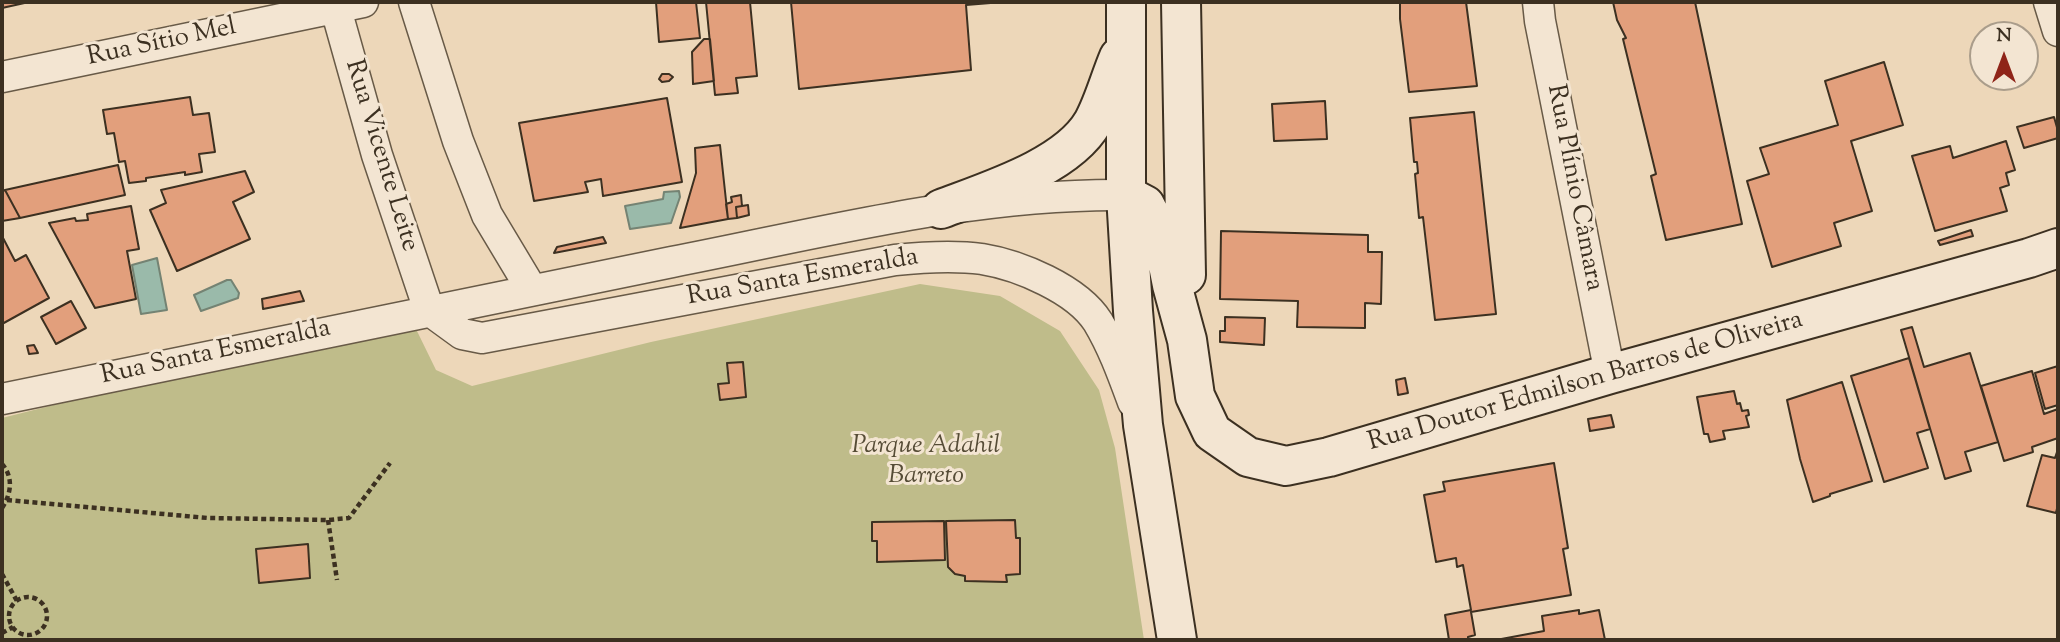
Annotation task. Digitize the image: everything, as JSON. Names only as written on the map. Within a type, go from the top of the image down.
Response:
[{"type":"street","points":[[414,2],[458,141],[487,215],[532,290]]},
{"type":"street","points":[[1181,2],[1187,340]]},
{"type":"street","name":"Rua Plínio Câmara","points":[[1538,2],[1610,374]]},
{"type":"street","points":[[2049,2],[2058,31]]},
{"type":"street","name":"Rua Sítio Mel","points":[[2,77],[344,4]]},
{"type":"street","name":"Rua Vicente Leite","points":[[344,4],[377,155],[429,310]]},
{"type":"street","points":[[1126,20],[1126,195],[1133,311],[1143,425],[1177,640]]},
{"type":"street","points":[[941,209],[1032,174],[1077,142],[1092,122],[1126,20]]},
{"type":"street","name":"Rua Santa Esmeralda","points":[[2,399],[429,310],[941,209],[1080,195],[1126,195]]},
{"type":"street","points":[[1126,195],[1145,205],[1163,240],[1187,340]]},
{"type":"street","name":"Rua Doutor Edmilson Barros de Oliveira","points":[[1187,340],[1195,396],[1212,432],[1248,457],[1286,466],[1329,457],[1610,374],[2058,248]]},
{"type":"street","name":"Rua Santa Esmeralda","points":[[429,310],[462,334],[482,338],[895,260],[938,256],[983,260],[1033,274],[1070,293],[1097,320],[1112,349],[1143,425]]},
{"type":"path","points":[[7,500],[208,518],[349,518],[390,463]]},
{"type":"path","points":[[2,464],[10,479],[10,490],[2,508]]},
{"type":"path","points":[[328,520],[337,580]]},
{"type":"path","points":[[2,573],[17,601]]},
{"type":"path","points":[[23,597],[36,598],[45,607],[47,619],[42,629],[31,635],[19,633],[13,627],[9,618],[10,611],[17,601],[23,597]]},
{"type":"path","points":[[2,633],[13,627]]},
{"type":"green space","name":"Parque Adahil Barreto","points":[[920,284],[1000,296],[1060,331],[1099,390],[1115,448],[1144,640],[2,640],[2,418],[325,337],[416,329],[436,370],[472,386],[651,342]]},
{"type":"shaded area","points":[[679,191],[680,197],[671,223],[630,229],[625,206],[663,199],[664,192]]},
{"type":"shaded area","points":[[157,258],[167,310],[141,314],[132,265]]},
{"type":"shaded area","points":[[231,280],[239,293],[238,298],[201,311],[194,295]]},
{"type":"building","points":[[2,2],[29,2],[2,8]]},
{"type":"building","points":[[656,2],[696,2],[700,38],[659,42]]},
{"type":"building","points":[[706,2],[750,2],[757,76],[736,78],[738,93],[715,95]]},
{"type":"building","points":[[791,2],[1003,2],[966,5],[971,70],[799,89]]},
{"type":"building","points":[[1400,2],[1466,2],[1477,86],[1409,92]]},
{"type":"building","points":[[1613,2],[1695,2],[1742,224],[1666,240],[1651,176],[1656,174],[1623,39],[1626,38],[1617,20]]},
{"type":"building","points":[[704,39],[710,39],[714,81],[693,84],[692,52]]},
{"type":"building","points":[[1884,62],[1903,125],[1851,141],[1872,211],[1834,223],[1841,246],[1772,267],[1747,181],[1769,174],[1760,148],[1838,125],[1825,81]]},
{"type":"building","points":[[662,74],[673,77],[662,82],[659,79]]},
{"type":"building","points":[[190,97],[193,115],[209,113],[215,152],[199,154],[202,172],[185,175],[185,172],[129,183],[125,161],[119,162],[114,133],[107,134],[103,110]]},
{"type":"building","points":[[667,98],[682,182],[603,196],[601,179],[585,182],[588,192],[534,201],[519,123]]},
{"type":"building","points":[[1325,101],[1327,139],[1274,141],[1272,104]]},
{"type":"building","points":[[1474,112],[1496,314],[1435,320],[1423,217],[1419,218],[1415,174],[1418,173],[1417,162],[1414,162],[1410,118]]},
{"type":"building","points":[[2054,117],[2058,138],[2024,148],[2017,127]]},
{"type":"building","points":[[2006,141],[2015,170],[2006,173],[2009,185],[2000,188],[2007,211],[1935,231],[1912,156],[1950,146],[1953,158]]},
{"type":"building","points":[[720,145],[728,219],[680,228],[696,173],[695,148]]},
{"type":"building","points":[[118,165],[125,195],[20,218],[5,190]]},
{"type":"building","points":[[245,171],[254,192],[233,202],[250,239],[177,271],[150,210],[166,203],[161,190]]},
{"type":"building","points":[[5,190],[20,218],[2,221],[2,191]]},
{"type":"building","points":[[741,195],[742,206],[736,207],[737,218],[728,219],[726,204],[732,202],[731,197]]},
{"type":"building","points":[[748,205],[749,215],[737,218],[736,207]]},
{"type":"building","points":[[131,206],[139,249],[127,251],[136,299],[95,308],[49,223],[75,218],[76,221],[88,220],[87,214]]},
{"type":"building","points":[[1971,230],[1973,236],[1940,245],[1938,241]]},
{"type":"building","points":[[1221,231],[1368,235],[1368,252],[1382,252],[1381,304],[1365,303],[1365,328],[1297,327],[1298,301],[1220,299]]},
{"type":"building","points":[[2,236],[15,261],[26,255],[49,298],[2,324]]},
{"type":"building","points":[[603,237],[606,243],[554,253],[557,247]]},
{"type":"building","points":[[300,291],[304,301],[263,309],[262,299]]},
{"type":"building","points":[[71,301],[86,328],[56,344],[41,317]]},
{"type":"building","points":[[1225,317],[1265,318],[1264,345],[1220,342],[1220,331],[1225,331]]},
{"type":"building","points":[[1912,327],[1924,367],[1970,353],[1998,442],[1965,452],[1971,471],[1945,479],[1901,330]]},
{"type":"building","points":[[34,345],[38,353],[29,354],[27,346]]},
{"type":"building","points":[[1909,358],[1930,429],[1917,433],[1928,468],[1884,482],[1851,376]]},
{"type":"building","points":[[743,362],[746,397],[720,400],[718,384],[729,383],[727,363]]},
{"type":"building","points":[[2058,366],[2058,405],[2045,409],[2035,373]]},
{"type":"building","points":[[2032,371],[2044,414],[2058,409],[2058,438],[2032,447],[2033,452],[2004,461],[1981,386]]},
{"type":"building","points":[[1405,378],[1408,393],[1398,395],[1396,380]]},
{"type":"building","points":[[1842,382],[1872,481],[1813,502],[1787,400]]},
{"type":"building","points":[[1734,391],[1742,411],[1748,410],[1749,415],[1746,416],[1749,427],[1723,431],[1725,439],[1710,442],[1708,434],[1704,434],[1697,397]]},
{"type":"building","points":[[1611,415],[1614,427],[1590,431],[1588,419]]},
{"type":"building","points":[[2058,449],[2056,513],[2027,506],[2042,455],[2055,458]]},
{"type":"building","points":[[1554,463],[1568,548],[1563,549],[1571,595],[1471,612],[1475,635],[1468,637],[1468,640],[1449,640],[1445,615],[1471,610],[1463,565],[1457,567],[1456,558],[1436,562],[1424,495],[1445,491],[1443,482]]},
{"type":"building","points":[[1015,520],[1016,538],[1020,538],[1020,574],[1006,575],[1007,582],[965,581],[965,576],[955,574],[948,567],[946,521]]},
{"type":"building","points":[[944,521],[945,560],[877,562],[877,541],[872,541],[872,522]]},
{"type":"building","points":[[308,544],[310,578],[259,583],[256,549]]},
{"type":"building","points":[[1579,610],[1579,614],[1599,610],[1605,640],[1496,640],[1544,631],[1542,616]]}]
